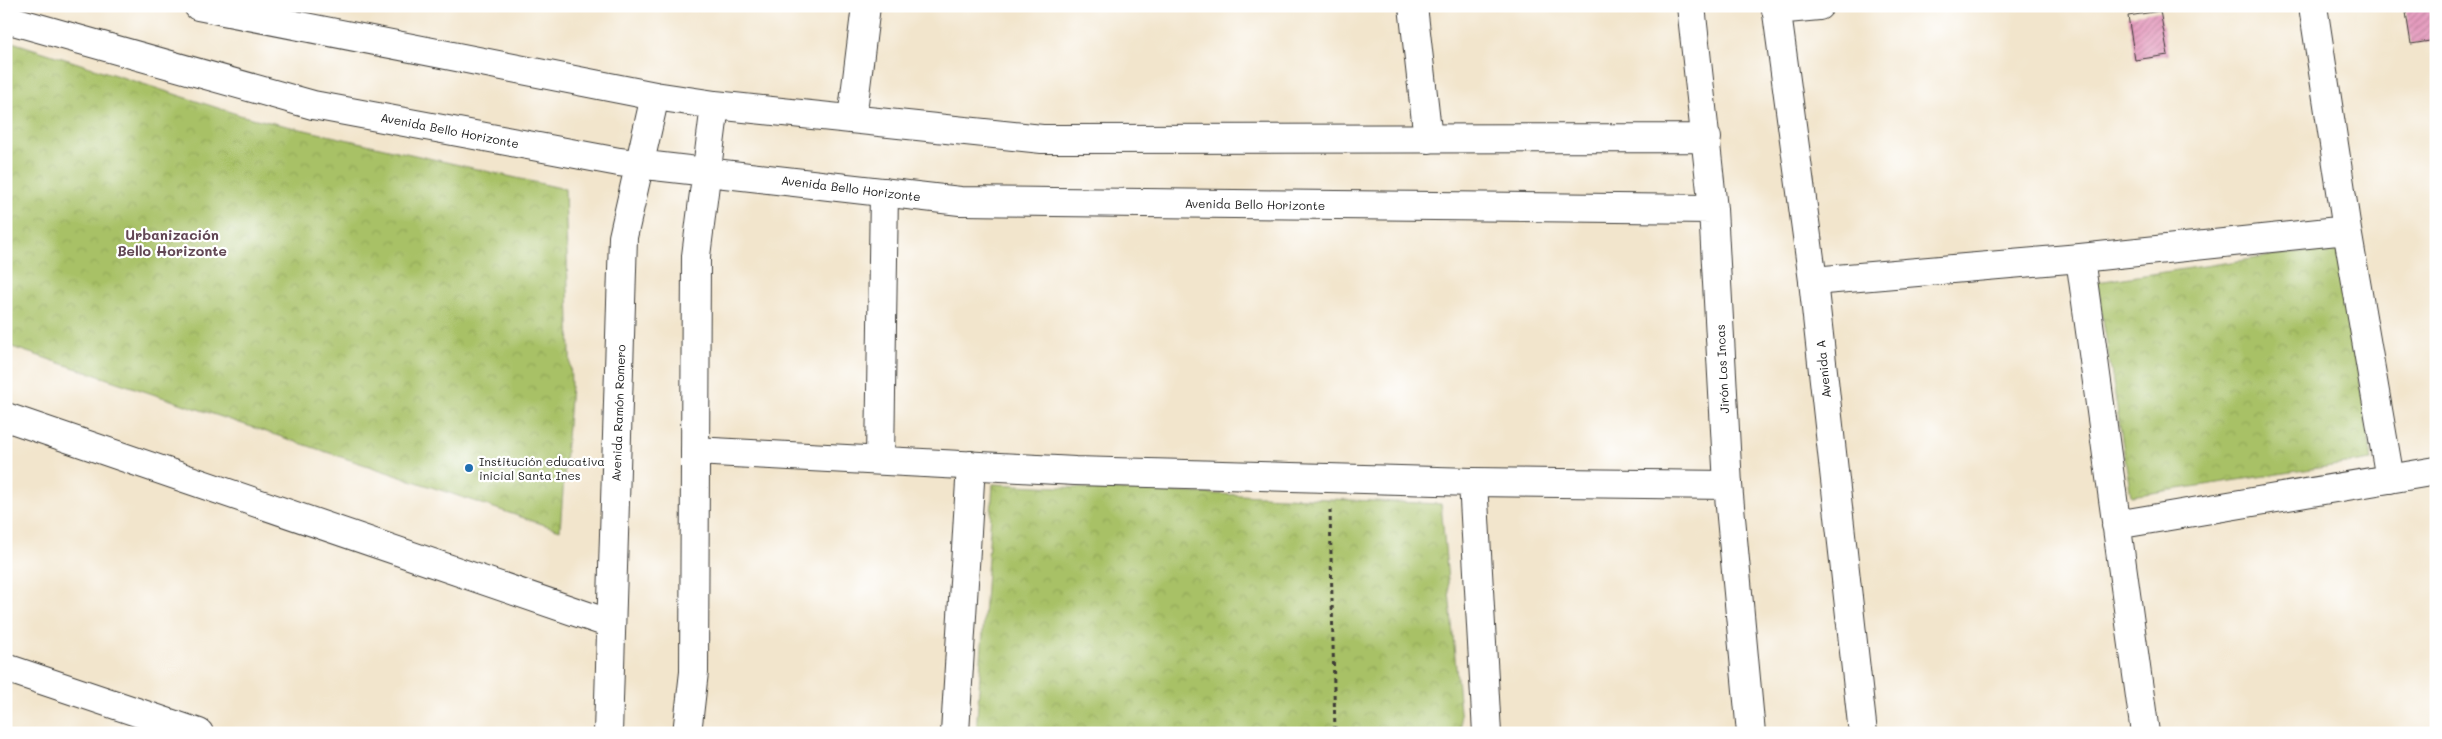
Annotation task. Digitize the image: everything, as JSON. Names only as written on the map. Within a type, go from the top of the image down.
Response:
[{"type":"street","points":[[198,6],[655,96],[714,105],[1042,139],[1707,138]]},
{"type":"street","points":[[852,120],[866,6]]},
{"type":"street","points":[[1413,6],[1428,139]]},
{"type":"street","name":"Jirón Los Incas","points":[[1691,6],[1707,138],[1713,209],[1728,485],[1751,733]]},
{"type":"street","points":[[1776,8],[1819,6]]},
{"type":"street","points":[[2313,6],[2347,230],[2390,479]]},
{"type":"street","name":"Avenida A","points":[[1776,8],[1813,281],[1863,733]]},
{"type":"street","name":"Avenida Bello Horizonte","points":[[6,17],[26,25],[313,105],[640,164],[960,201],[1713,209]]},
{"type":"street","name":"Avenida Ramón Romero","points":[[608,733],[623,238],[655,96]]},
{"type":"street","points":[[687,733],[694,672],[696,256],[714,105]]},
{"type":"street","points":[[880,460],[884,192]]},
{"type":"street","points":[[1813,281],[2080,258],[2347,230]]},
{"type":"street","points":[[2080,258],[2145,733]]},
{"type":"street","points":[[6,417],[611,624]]},
{"type":"street","points":[[695,451],[1075,471],[1473,482],[1728,485]]},
{"type":"street","points":[[955,733],[971,466]]},
{"type":"street","points":[[2116,525],[2436,471]]},
{"type":"street","points":[[1473,482],[1487,733]]},
{"type":"street","points":[[6,668],[199,733]]},
{"type":"path","points":[[1330,477],[1335,733]]},
{"type":"green space","points":[[6,40],[243,116],[565,189],[571,386],[560,530],[6,345]]},
{"type":"green space","points":[[2339,246],[2372,460],[2131,496],[2097,282]]},
{"type":"green space","points":[[993,484],[1441,504],[1462,733],[976,733]]},
{"type":"building","points":[[2405,6],[2436,6],[2436,40],[2411,44]]},
{"type":"building","points":[[2160,11],[2168,55],[2135,60],[2128,16]]},
{"type":"place","name":"Institución educativa inicial Santa Ines","points":[[469,468]]},
{"type":"district","name":"Urbanización Bello Horizonte","points":[[172,242]]}]
